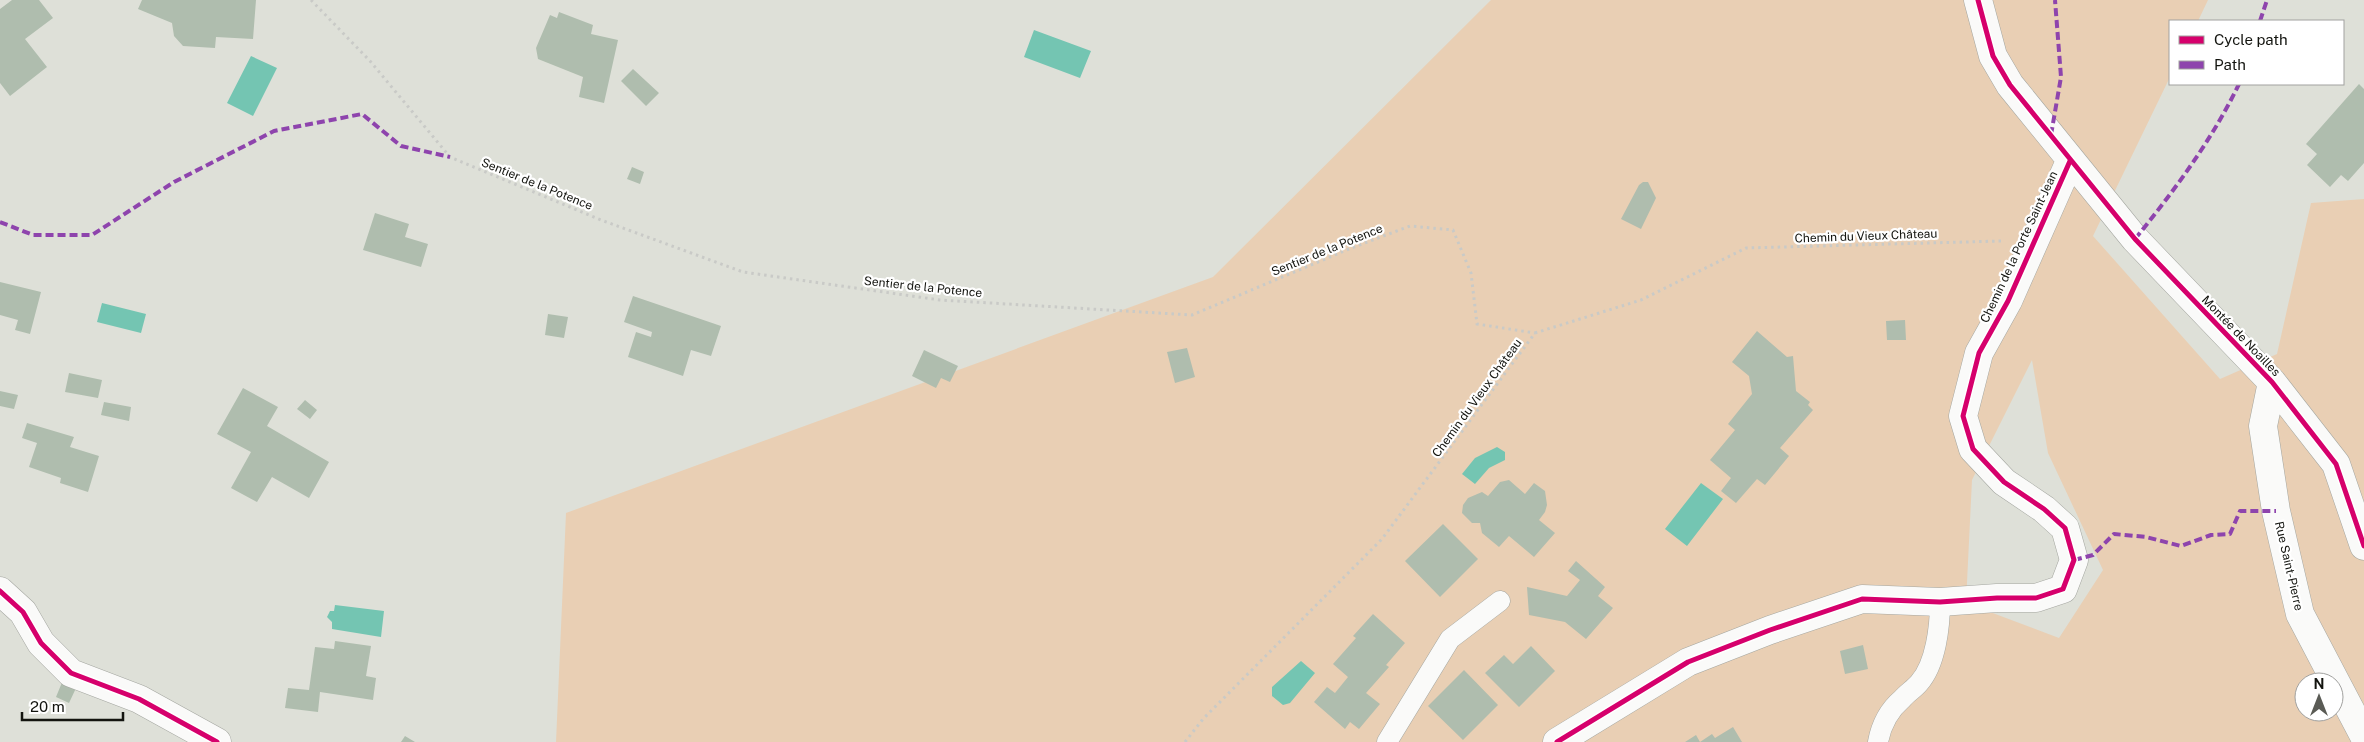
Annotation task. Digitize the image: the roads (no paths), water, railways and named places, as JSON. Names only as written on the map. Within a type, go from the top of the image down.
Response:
[{"type":"street","name":"Montée de Noailles","points":[[1978,0],[1993,56],[2010,86],[2135,239],[2272,382],[2336,464],[2364,546]]},
{"type":"street","name":"Chemin de la Porte Saint-Jean","points":[[1557,742],[1688,662],[1770,630],[1862,599],[1940,602],[1997,598],[2036,598],[2064,589],[2074,560],[2065,528],[2044,509],[2004,482],[1972,449],[1964,416],[1980,353],[2008,301],[2070,161]]},
{"type":"street","name":"Rue Saint-Pierre","points":[[2272,382],[2263,426],[2276,511],[2300,614],[2364,736]]},
{"type":"street","points":[[0,591],[23,612],[41,643],[71,673],[139,699],[217,742]]},
{"type":"lane","points":[[1387,742],[1450,639],[1500,601]]},
{"type":"lane","points":[[1878,742],[1884,722],[1899,701],[1920,683],[1928,666],[1940,629],[1940,602]]}]
